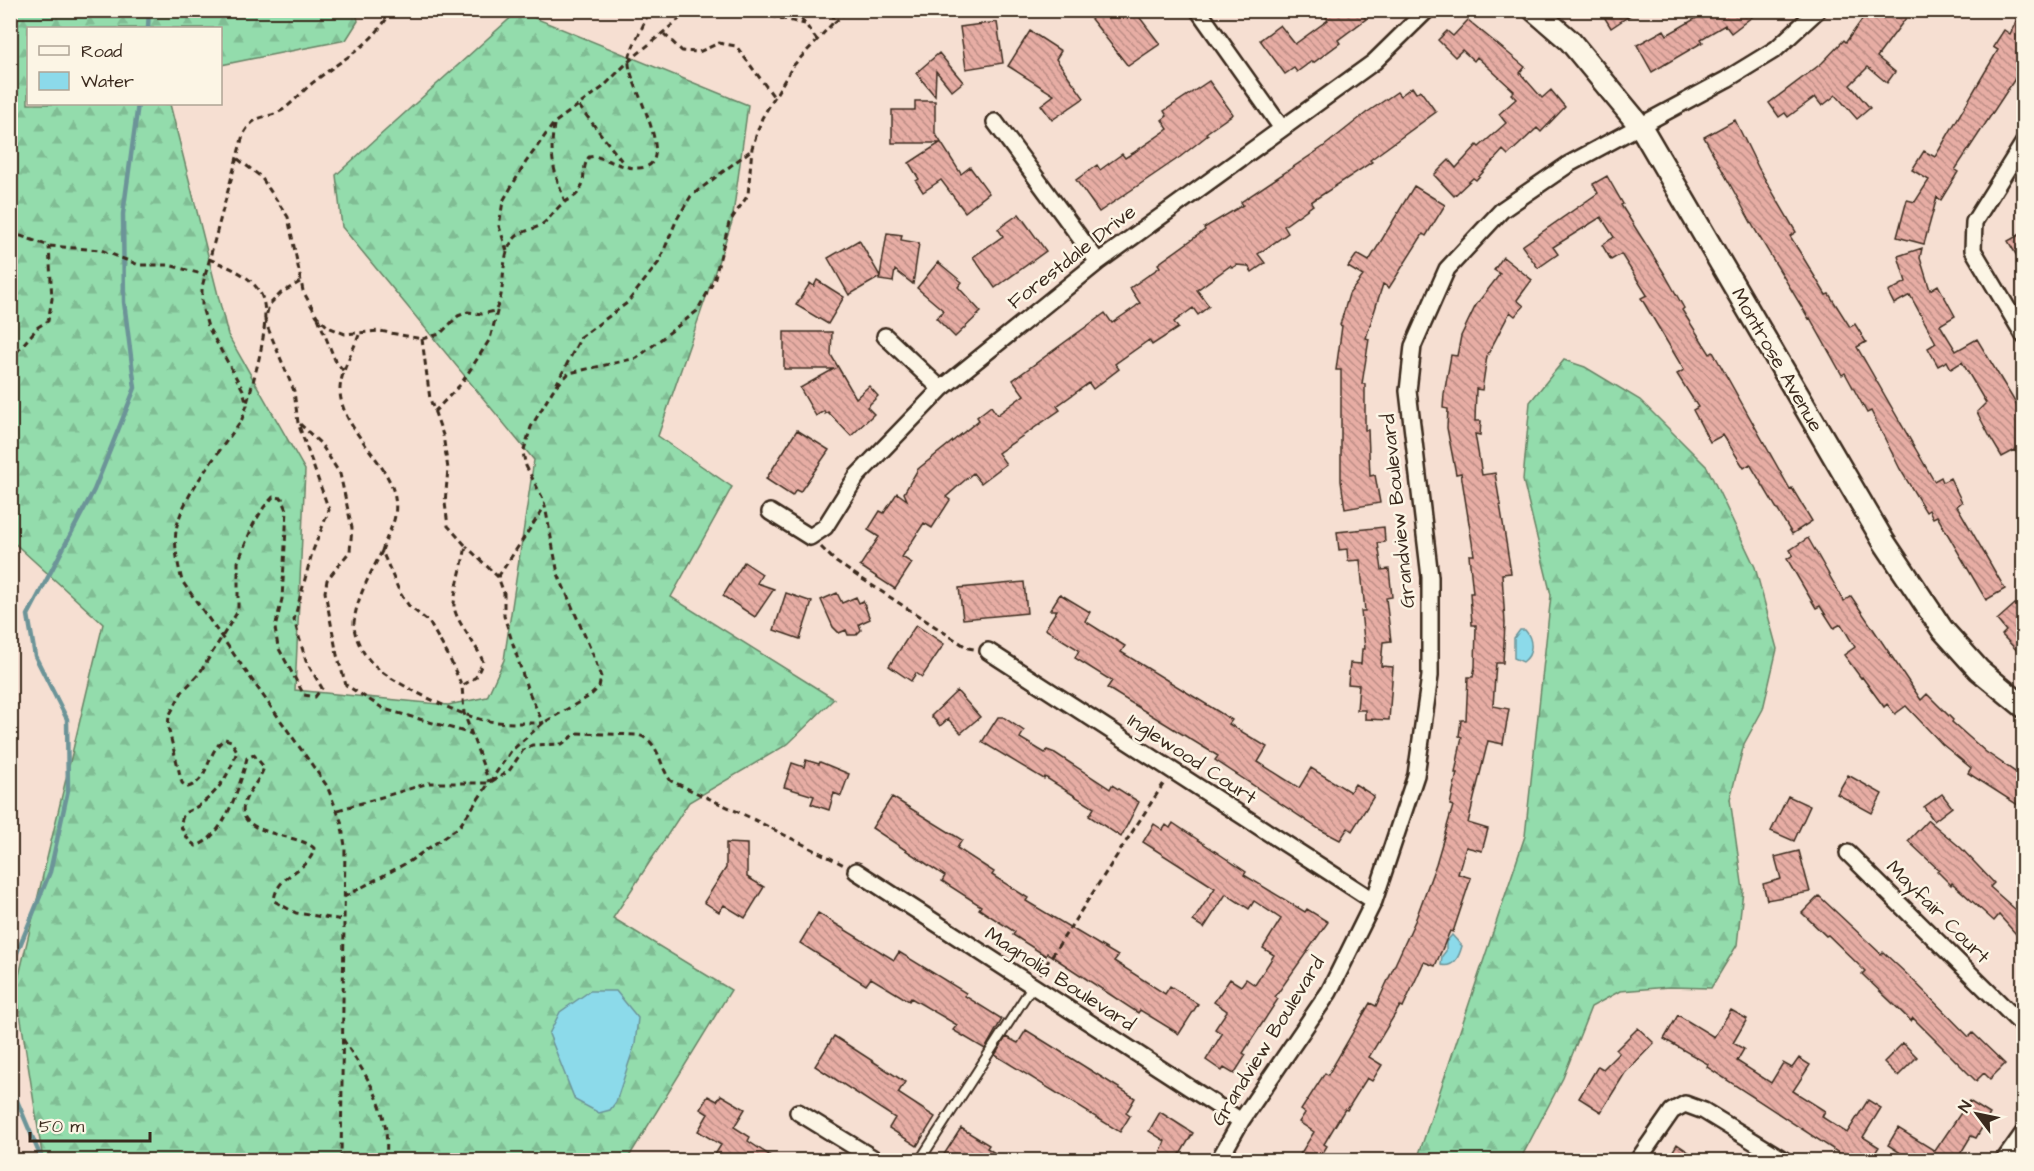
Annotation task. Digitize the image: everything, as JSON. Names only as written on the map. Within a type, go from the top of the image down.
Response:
[{"type":"street","points":[[1198,10],[1281,127]]},
{"type":"street","name":"Forestdale Drive","points":[[810,537],[825,527],[857,476],[941,389],[1098,262],[1281,127],[1374,62],[1427,10]]},
{"type":"street","name":"Montrose Avenue","points":[[1534,10],[1570,41],[1641,127],[1884,542],[1942,629],[1980,670],[2024,706]]},
{"type":"street","name":"Grandview Boulevard","points":[[1219,1161],[1241,1121],[1329,992],[1374,901],[1416,775],[1430,676],[1430,577],[1408,391],[1413,346],[1448,269],[1502,210],[1569,164],[1641,127],[1776,49],[1818,10]]},
{"type":"street","points":[[995,122],[1098,262]]},
{"type":"street","points":[[2024,142],[1974,222],[1973,250],[2024,336]]},
{"type":"street","points":[[885,336],[941,389]]},
{"type":"street","points":[[770,512],[810,537]]},
{"type":"street","name":"Inglewood Court","points":[[988,651],[1374,901]]},
{"type":"street","name":"Mayfair Court","points":[[1848,853],[2024,1027]]},
{"type":"street","name":"Magnolia Boulevard","points":[[856,871],[1241,1121]]},
{"type":"street","points":[[1638,1161],[1672,1111],[1685,1104],[1704,1111],[1784,1161]]},
{"type":"street","points":[[798,1112],[876,1161]]},
{"type":"street","points":[[2004,1161],[2024,1132]]},
{"type":"lane","points":[[920,1161],[1033,985]]},
{"type":"path","points":[[247,405],[243,390],[202,307],[209,259],[249,123],[260,116],[282,110],[315,81],[364,46],[379,33],[392,10]]},
{"type":"path","points":[[434,412],[461,384],[490,339],[499,303],[507,253],[519,234],[543,224],[584,186],[585,163],[589,157],[595,156],[639,169],[647,166],[655,156],[657,148],[628,62],[649,10]]},
{"type":"path","points":[[507,253],[499,226],[503,201],[526,162],[554,123],[602,88],[628,62],[664,34],[685,10]]},
{"type":"path","points":[[761,10],[775,17],[805,24]]},
{"type":"path","points":[[795,10],[817,40]]},
{"type":"path","points":[[832,24],[836,10]]},
{"type":"path","points":[[553,390],[569,373],[637,358],[697,311],[714,281],[729,223],[748,195],[752,149],[762,118],[793,66],[848,10]]},
{"type":"path","points":[[664,34],[682,51],[699,52],[719,43],[736,46],[774,97]]},
{"type":"path","points":[[579,106],[625,165]]},
{"type":"path","points":[[554,123],[550,149],[553,169],[565,202]]},
{"type":"path","points":[[344,897],[410,861],[459,827],[511,751],[543,723],[590,696],[599,687],[601,677],[558,574],[545,506],[523,453],[531,427],[581,337],[627,303],[659,262],[677,219],[691,196],[752,149]]},
{"type":"path","points":[[237,158],[261,177],[288,217],[300,282],[335,360],[345,373]]},
{"type":"path","points":[[10,232],[49,246],[101,250],[139,265],[169,265],[205,275]]},
{"type":"path","points":[[10,360],[38,327],[48,321],[52,299],[49,246]]},
{"type":"path","points":[[209,259],[239,272],[260,292],[265,321],[294,391],[298,423],[329,510],[312,553],[294,620],[306,661],[322,688],[315,697],[304,695],[278,647],[275,628],[282,599],[287,510],[282,498],[273,497],[253,525],[238,562],[238,611],[199,674],[182,692],[169,716],[168,727],[182,783],[188,787],[196,784],[203,776],[215,745],[225,739],[231,741],[237,751],[234,761],[210,800],[184,813],[180,825],[189,841],[196,846],[207,843],[218,829],[237,794],[247,758],[254,755],[264,767],[244,806],[244,817],[253,827],[306,841],[314,848],[304,864],[285,878],[274,894],[274,902],[296,913],[344,920]]},
{"type":"path","points":[[300,282],[281,293],[269,305],[261,349],[242,419],[185,503],[177,524],[178,566],[182,581],[327,786],[338,810],[345,846],[342,1161]]},
{"type":"path","points":[[317,316],[328,327],[345,334],[359,335],[380,331],[422,339],[440,334],[458,316],[468,312],[482,314],[495,311],[499,303]]},
{"type":"path","points":[[359,335],[339,391],[348,421],[382,468],[394,497],[394,519],[360,599],[354,625],[361,647],[373,665],[421,695],[478,719],[505,723],[543,723]]},
{"type":"path","points":[[422,339],[430,399],[442,435],[448,469],[445,503],[448,526],[498,577],[504,593],[504,616],[527,688],[543,723]]},
{"type":"path","points":[[298,423],[321,444],[340,474],[352,528],[351,551],[327,580],[325,592],[337,655],[346,685],[384,709],[472,734]]},
{"type":"path","points":[[498,577],[545,506]]},
{"type":"path","points":[[810,537],[836,562],[968,648],[988,651]]},
{"type":"path","points":[[462,686],[476,677],[483,662],[477,646],[454,607],[466,546]]},
{"type":"path","points":[[382,550],[400,593],[409,606],[429,621],[448,655],[462,686],[464,713],[489,783]]},
{"type":"path","points":[[338,810],[429,783],[489,783],[509,771],[523,750],[532,745],[562,744],[577,733],[638,735],[647,738],[657,750],[671,781],[749,816],[856,871]]},
{"type":"path","points":[[1033,985],[1172,771]]},
{"type":"path","points":[[343,1039],[376,1092],[388,1134],[386,1161]]},
{"type":"green space","points":[[10,11],[356,11],[358,21],[346,40],[222,65],[222,27],[27,27],[27,105],[170,105],[228,335],[305,470],[295,690],[448,705],[487,697],[504,660],[534,460],[342,227],[336,175],[518,11],[748,105],[732,222],[658,436],[732,487],[671,597],[834,699],[788,744],[689,802],[613,918],[731,990],[627,1160],[43,1160],[16,988],[103,624],[11,540]]},
{"type":"green space","points":[[1564,360],[1585,367],[1640,400],[1707,467],[1755,567],[1777,649],[1763,709],[1744,744],[1730,799],[1743,890],[1737,945],[1711,988],[1669,987],[1620,991],[1591,1007],[1563,1078],[1520,1160],[1417,1160],[1525,836],[1551,595],[1523,480],[1530,402]]},
{"type":"water","points":[[1520,630],[1525,630],[1531,642],[1531,651],[1523,662],[1514,658],[1514,638]]},
{"type":"water","points":[[1452,935],[1462,946],[1461,950],[1453,963],[1441,965],[1442,956],[1446,951],[1446,942]]},
{"type":"water","points":[[590,991],[616,991],[638,1018],[635,1044],[616,1102],[610,1110],[599,1113],[575,1100],[549,1034],[560,1012]]},
{"type":"building","points":[[1084,10],[1134,10],[1160,44],[1128,66]]},
{"type":"building","points":[[1321,10],[1359,10],[1366,19],[1338,40],[1340,43],[1313,63],[1312,61],[1297,72],[1294,68],[1285,74],[1260,40],[1280,25],[1295,44],[1328,20]]},
{"type":"building","points":[[1600,10],[1638,10],[1611,28]]},
{"type":"building","points":[[1710,10],[1761,10],[1731,33],[1725,25],[1701,39],[1703,42],[1652,72],[1637,45],[1664,30],[1667,35]]},
{"type":"building","points":[[1869,10],[1912,10],[1877,57],[1895,72],[1887,83],[1868,67],[1850,85],[1870,108],[1857,119],[1836,95],[1822,106],[1815,97],[1788,117],[1785,113],[1779,117],[1769,103],[1822,63],[1844,40],[1846,42]]},
{"type":"building","points":[[2022,10],[2024,65],[1955,170],[1958,172],[1941,200],[1937,197],[1924,244],[1897,237],[1907,200],[1915,202],[1929,180],[1912,170],[1924,151],[1935,157],[1998,50],[1993,47],[2004,30],[2010,34]]},
{"type":"building","points":[[1468,20],[1525,67],[1520,73],[1542,98],[1551,90],[1565,107],[1541,132],[1537,128],[1508,155],[1503,150],[1476,180],[1473,178],[1454,196],[1434,175],[1449,160],[1456,168],[1477,145],[1479,147],[1506,123],[1499,114],[1516,99],[1511,94],[1514,91],[1477,57],[1474,61],[1462,50],[1455,57],[1438,40],[1447,31],[1453,36]]},
{"type":"building","points":[[997,22],[1003,63],[966,69],[960,27]]},
{"type":"building","points":[[1030,31],[1061,51],[1056,59],[1084,98],[1052,120],[1041,105],[1054,95],[1008,66]]},
{"type":"building","points":[[939,53],[963,82],[952,91],[936,71],[935,96],[916,73]]},
{"type":"building","points":[[1209,81],[1233,114],[1206,133],[1208,135],[1180,157],[1099,212],[1076,180],[1097,165],[1100,170],[1122,154],[1125,158],[1168,129],[1162,120],[1167,116],[1164,111]]},
{"type":"building","points":[[1412,87],[1416,93],[1420,90],[1436,112],[1370,160],[1372,162],[1311,202],[1313,205],[1284,226],[1288,233],[1258,254],[1265,263],[1252,272],[1248,266],[1237,265],[1232,268],[1230,266],[1197,290],[1209,306],[1198,315],[1193,308],[1174,322],[1178,328],[1152,345],[1149,340],[1115,364],[1119,369],[1093,389],[1089,383],[1057,406],[1060,410],[998,453],[1006,464],[981,483],[973,473],[946,497],[950,500],[932,528],[924,523],[902,557],[912,563],[895,589],[860,566],[879,537],[868,530],[880,511],[884,513],[897,493],[907,500],[904,493],[918,469],[979,420],[977,417],[991,406],[997,415],[1024,395],[1013,380],[1105,313],[1112,323],[1135,307],[1140,303],[1130,288],[1160,267],[1158,264],[1205,230],[1204,228],[1243,205],[1241,202],[1323,147],[1366,113],[1397,92],[1400,96]]},
{"type":"building","points":[[915,101],[935,101],[935,133],[961,174],[970,167],[989,193],[965,212],[941,180],[923,192],[916,181],[919,179],[909,163],[940,143],[892,143],[892,110],[915,110]]},
{"type":"building","points":[[1735,120],[1759,169],[1796,232],[1790,236],[1826,295],[1829,294],[1850,327],[1855,324],[1866,342],[1857,347],[1934,481],[1941,477],[1943,482],[1950,478],[1962,502],[1957,506],[2005,589],[1986,600],[1937,516],[1933,518],[1929,510],[1926,512],[1900,469],[1871,411],[1867,413],[1845,373],[1842,375],[1810,318],[1754,228],[1704,137]]},
{"type":"building","points":[[1607,176],[1623,204],[1621,205],[1684,308],[1682,310],[1710,354],[1713,352],[1790,489],[1792,488],[1812,521],[1792,534],[1750,464],[1744,468],[1723,435],[1710,442],[1693,410],[1698,407],[1677,374],[1684,370],[1641,298],[1647,295],[1621,254],[1611,260],[1602,245],[1614,237],[1601,217],[1553,247],[1558,254],[1538,268],[1522,246],[1598,193],[1593,184]]},
{"type":"building","points":[[1414,186],[1445,205],[1426,236],[1423,234],[1389,288],[1383,284],[1366,338],[1369,339],[1362,384],[1365,384],[1365,430],[1368,430],[1370,476],[1375,475],[1380,503],[1345,509],[1341,481],[1341,370],[1336,370],[1342,326],[1340,325],[1349,294],[1363,276],[1348,267],[1357,254],[1369,261]]},
{"type":"building","points":[[1019,214],[1046,251],[995,288],[973,257],[1003,236],[998,229]]},
{"type":"building","points":[[2024,232],[2024,268],[2008,241]]},
{"type":"building","points":[[887,233],[902,235],[901,240],[919,243],[913,284],[895,270],[893,282],[879,280],[880,277],[849,295],[828,258],[859,240],[880,276]]},
{"type":"building","points":[[1922,248],[1920,258],[1930,290],[1938,285],[1955,316],[1940,325],[1956,351],[1977,339],[2024,417],[2024,466],[2015,450],[2002,457],[1990,437],[1977,412],[1986,403],[1962,362],[1951,369],[1947,361],[1938,366],[1928,348],[1936,343],[1910,295],[1894,304],[1888,292],[1906,282],[1898,256]]},
{"type":"building","points":[[1503,257],[1532,280],[1517,300],[1524,306],[1515,316],[1510,312],[1487,356],[1482,390],[1476,389],[1475,421],[1481,421],[1480,435],[1475,434],[1482,475],[1495,473],[1511,573],[1502,574],[1505,623],[1503,663],[1496,663],[1493,706],[1509,709],[1503,744],[1488,741],[1468,823],[1488,829],[1482,851],[1466,847],[1458,874],[1471,878],[1453,932],[1450,931],[1435,966],[1424,962],[1403,1007],[1400,1006],[1369,1057],[1382,1065],[1372,1081],[1367,1078],[1347,1110],[1345,1109],[1324,1144],[1327,1146],[1318,1161],[1296,1161],[1314,1132],[1299,1122],[1305,1113],[1301,1110],[1325,1073],[1328,1075],[1370,1003],[1376,1006],[1415,921],[1436,864],[1453,806],[1450,805],[1462,737],[1459,736],[1461,720],[1466,720],[1468,677],[1473,677],[1475,667],[1476,625],[1472,625],[1470,593],[1473,593],[1469,555],[1474,555],[1461,473],[1456,474],[1447,428],[1448,409],[1443,408],[1444,394],[1451,355],[1457,356],[1461,336],[1476,305],[1500,274],[1494,270]]},
{"type":"building","points":[[938,262],[962,282],[958,287],[981,312],[955,337],[936,318],[944,311],[917,288]]},
{"type":"building","points":[[817,280],[844,297],[828,324],[796,305],[810,283],[814,286]]},
{"type":"building","points":[[784,332],[832,332],[831,355],[856,398],[869,386],[878,396],[867,407],[874,414],[851,436],[828,412],[825,414],[824,411],[816,416],[800,388],[834,369],[784,369]]},
{"type":"building","points":[[797,430],[829,450],[800,492],[796,490],[792,496],[766,479]]},
{"type":"building","points":[[1384,527],[1385,542],[1378,543],[1382,570],[1389,569],[1392,597],[1386,598],[1391,641],[1383,642],[1381,666],[1393,667],[1389,720],[1365,719],[1365,710],[1357,710],[1359,685],[1348,684],[1350,663],[1361,664],[1362,649],[1365,649],[1361,611],[1365,611],[1360,560],[1348,561],[1347,549],[1339,550],[1337,532]]},
{"type":"building","points":[[1808,538],[1844,601],[1851,596],[1921,700],[1927,694],[1953,720],[1952,722],[1986,752],[2024,778],[2024,809],[1968,773],[1971,768],[1942,744],[1906,706],[1895,714],[1887,704],[1884,707],[1844,655],[1855,647],[1841,624],[1834,628],[1820,606],[1816,608],[1787,559],[1793,555],[1790,550]]},
{"type":"building","points":[[744,562],[762,574],[757,583],[774,589],[755,617],[723,596]]},
{"type":"building","points":[[1024,582],[1027,613],[963,619],[959,588]]},
{"type":"building","points":[[786,593],[812,602],[800,639],[774,630]]},
{"type":"building","points":[[837,593],[842,603],[856,597],[859,603],[863,601],[870,619],[859,624],[861,630],[856,635],[848,635],[846,630],[839,633],[833,627],[821,600]]},
{"type":"building","points":[[1060,594],[1090,612],[1085,621],[1125,646],[1121,652],[1232,720],[1229,724],[1267,747],[1258,762],[1299,788],[1311,768],[1350,792],[1355,784],[1374,796],[1352,831],[1348,828],[1340,840],[1319,829],[1215,760],[1218,756],[1107,688],[1112,681],[1075,658],[1079,650],[1045,629],[1057,610],[1050,610]]},
{"type":"building","points":[[2015,604],[2024,613],[2024,658],[2002,635],[2006,631],[1997,620]]},
{"type":"building","points":[[916,625],[944,644],[922,677],[916,673],[911,681],[889,666]]},
{"type":"building","points":[[957,691],[980,717],[961,733],[948,719],[940,726],[931,716]]},
{"type":"building","points":[[998,717],[1003,717],[1024,731],[1020,738],[1045,753],[1047,750],[1055,753],[1110,789],[1112,785],[1139,802],[1121,837],[1089,816],[1094,808],[1045,777],[1044,779],[982,742]]},
{"type":"building","points":[[806,760],[819,764],[820,762],[849,774],[841,796],[834,793],[829,810],[811,804],[814,796],[784,787],[792,763],[804,767]]},
{"type":"building","points":[[1848,775],[1882,794],[1872,813],[1837,794]]},
{"type":"building","points":[[1942,794],[1952,807],[1934,821],[1924,807]]},
{"type":"building","points":[[1788,796],[1810,806],[1794,841],[1771,831]]},
{"type":"building","points":[[892,797],[962,840],[957,848],[994,872],[992,875],[1028,898],[1026,901],[1118,956],[1114,961],[1165,994],[1170,986],[1198,1004],[1179,1034],[1140,1010],[1138,1013],[1047,953],[1046,956],[1013,935],[1015,932],[979,909],[981,906],[942,881],[945,876],[872,828]]},
{"type":"building","points":[[1928,820],[1961,848],[1994,883],[1990,887],[2024,917],[2024,943],[1999,915],[1994,921],[1952,883],[1951,885],[1937,871],[1939,870],[1908,841]]},
{"type":"building","points":[[1173,823],[1246,872],[1244,875],[1305,912],[1307,909],[1328,922],[1275,997],[1278,999],[1243,1053],[1246,1055],[1234,1074],[1224,1068],[1222,1071],[1206,1060],[1222,1034],[1215,1029],[1227,1011],[1214,1002],[1230,979],[1241,986],[1246,979],[1255,985],[1274,955],[1263,948],[1281,919],[1254,901],[1249,909],[1226,894],[1204,928],[1193,921],[1215,888],[1143,842],[1154,824],[1163,830],[1166,825],[1170,828]]},
{"type":"building","points":[[726,843],[747,844],[747,877],[764,887],[745,918],[724,905],[719,912],[704,902],[726,868]]},
{"type":"building","points":[[1799,851],[1810,892],[1767,900],[1763,884],[1781,879],[1775,857]]},
{"type":"building","points":[[1819,896],[1881,954],[1883,952],[1911,978],[1969,1037],[1973,1033],[2005,1064],[1990,1079],[1984,1073],[1976,1081],[1913,1018],[1911,1021],[1862,974],[1865,971],[1828,935],[1826,936],[1802,913]]},
{"type":"building","points":[[818,913],[894,960],[899,952],[966,993],[965,996],[1002,1019],[985,1049],[953,1030],[957,1025],[911,998],[909,1001],[871,978],[866,985],[800,943]]},
{"type":"building","points":[[1731,1010],[1747,1019],[1733,1043],[1744,1049],[1737,1061],[1771,1083],[1783,1063],[1792,1068],[1799,1058],[1810,1065],[1793,1091],[1825,1111],[1822,1117],[1847,1133],[1868,1100],[1881,1108],[1863,1137],[1879,1147],[1870,1161],[1851,1161],[1707,1067],[1708,1064],[1664,1039],[1678,1015],[1714,1037]]},
{"type":"building","points":[[1638,1028],[1654,1043],[1625,1073],[1601,1112],[1579,1098],[1598,1066],[1603,1069],[1619,1053],[1616,1050]]},
{"type":"building","points":[[1026,1030],[1135,1098],[1126,1113],[1130,1116],[1120,1132],[995,1055],[1006,1037],[1018,1043]]},
{"type":"building","points":[[834,1036],[905,1082],[898,1093],[935,1117],[917,1146],[889,1128],[895,1118],[815,1066]]},
{"type":"building","points":[[1903,1043],[1917,1057],[1898,1076],[1884,1062]]},
{"type":"building","points":[[721,1095],[745,1109],[734,1127],[750,1137],[748,1141],[778,1161],[711,1161],[721,1145],[698,1131],[708,1114],[700,1109],[708,1096],[717,1101]]},
{"type":"building","points":[[1969,1101],[1990,1114],[1976,1138],[1971,1136],[1956,1161],[1913,1161],[1888,1145],[1898,1128],[1935,1151]]},
{"type":"building","points":[[1160,1112],[1193,1133],[1176,1161],[1157,1161],[1165,1141],[1149,1131]]},
{"type":"building","points":[[961,1128],[989,1145],[987,1148],[1007,1161],[950,1161],[943,1156]]},
{"type":"building","points":[[1677,1144],[1702,1161],[1667,1161]]},
{"type":"waterway","points":[[148,27],[149,10]]},
{"type":"waterway","points":[[10,970],[50,872],[68,790],[67,719],[35,656],[28,615],[94,490],[135,388],[124,302],[123,214],[138,105]]},
{"type":"waterway","points":[[10,1084],[42,1160]]}]
